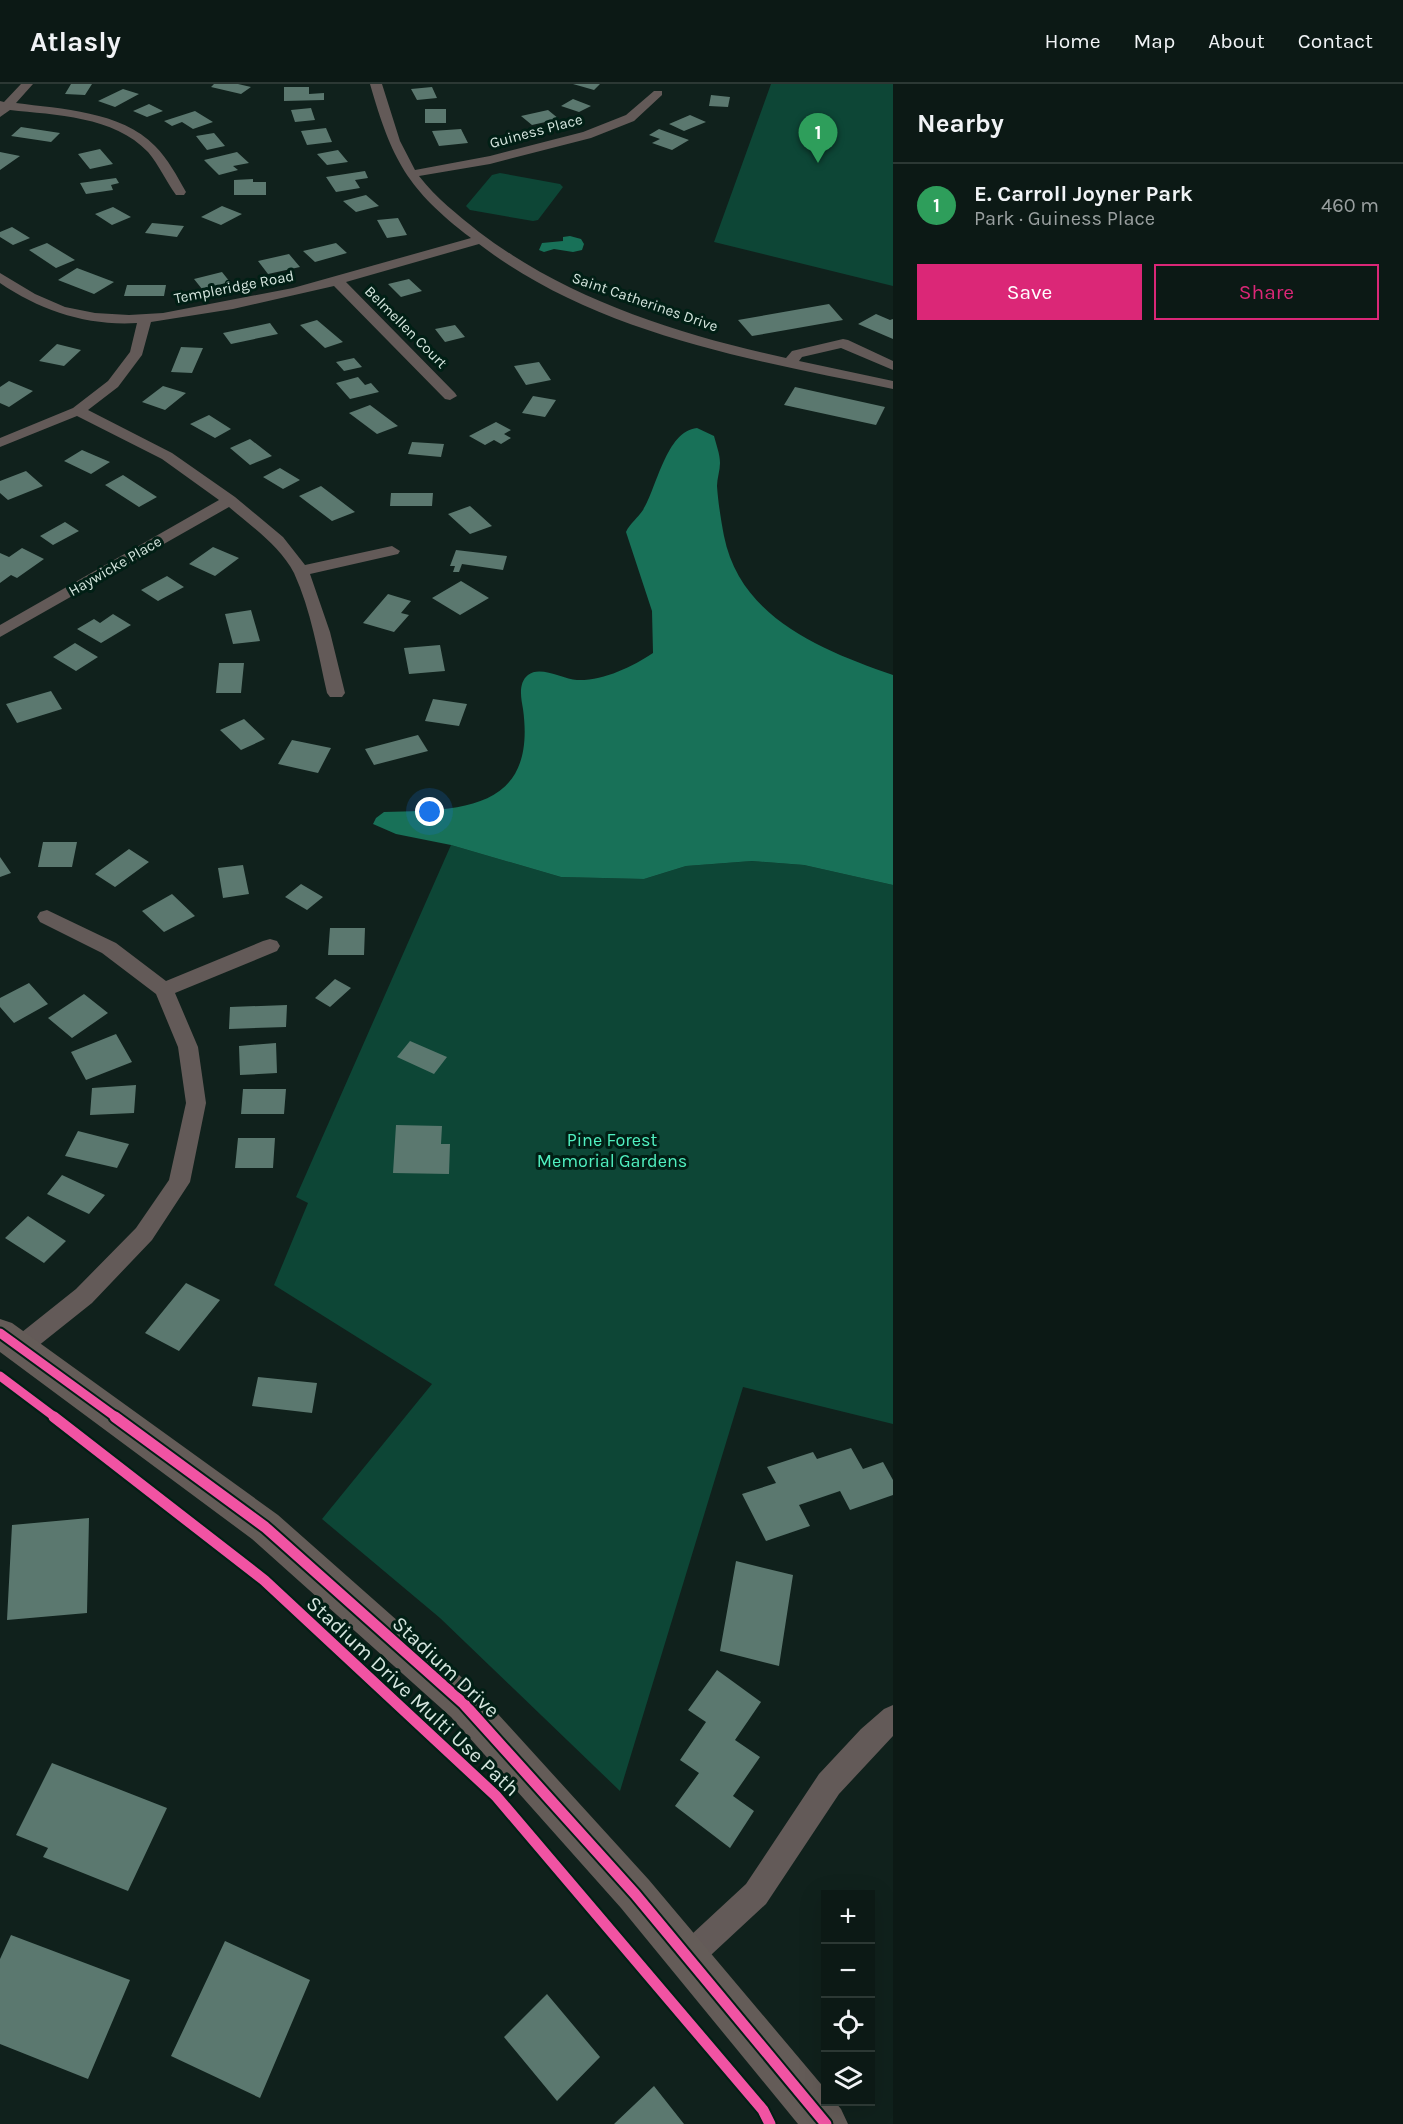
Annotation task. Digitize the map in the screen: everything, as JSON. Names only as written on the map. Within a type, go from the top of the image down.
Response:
[{"type":"street","points":[[3,108],[27,84]]},
{"type":"street","name":"Saint Catherines Drive","points":[[376,84],[392,134],[411,174],[437,204],[478,240],[551,286],[610,310],[682,335],[789,363],[893,385]]},
{"type":"street","name":"Guiness Place","points":[[411,174],[490,160],[587,135],[630,118],[658,93]]},
{"type":"street","points":[[3,108],[65,113],[124,131],[146,144],[180,192]]},
{"type":"street","name":"Templeridge Road","points":[[0,277],[16,290],[38,302],[70,314],[145,320],[193,314],[338,282],[478,240]]},
{"type":"street","name":"Belmellen Court","points":[[338,282],[450,396]]},
{"type":"street","points":[[0,295],[16,290]]},
{"type":"street","points":[[0,443],[78,411],[113,384],[137,352],[145,320]]},
{"type":"street","points":[[789,363],[797,354],[843,343],[893,366]]},
{"type":"street","points":[[78,411],[167,456],[230,500],[277,540],[301,571],[322,632],[336,693]]},
{"type":"street","name":"Haywicke Place","points":[[0,632],[230,500]]},
{"type":"street","points":[[301,571],[392,551]]},
{"type":"street","points":[[10,1340],[84,1296],[144,1234],[179,1182],[196,1103],[188,1047],[164,990],[109,948],[47,917]]},
{"type":"street","points":[[164,990],[270,946]]},
{"type":"street","name":"Stadium Drive","points":[[10,1340],[265,1527],[464,1704],[635,1894],[826,2124]]},
{"type":"street","points":[[688,1957],[756,1894],[829,1784],[870,1738],[893,1718]]},
{"type":"green space","points":[[771,84],[893,84],[893,286],[714,242]]},
{"type":"green space","points":[[500,173],[560,184],[563,187],[538,220],[470,210],[466,206],[492,175]]},
{"type":"green space","name":"Pine Forest Memorial Gardens","points":[[451,845],[561,877],[644,879],[686,866],[752,861],[804,865],[893,885],[893,1424],[743,1387],[620,1791],[440,1618],[322,1519],[432,1384],[274,1285],[308,1203],[296,1197]]},
{"type":"shaded area","points":[[563,237],[581,239],[584,244],[582,250],[573,252],[554,249],[544,252],[539,250],[542,243],[563,241]]},
{"type":"shaded area","points":[[697,428],[714,436],[720,460],[717,486],[724,536],[733,565],[747,589],[766,610],[813,642],[839,655],[893,675],[893,885],[804,865],[752,861],[686,866],[644,879],[561,877],[451,845],[396,834],[373,824],[376,818],[384,812],[466,805],[488,798],[505,786],[518,768],[524,743],[521,691],[528,675],[539,671],[571,679],[587,680],[607,676],[627,668],[653,653],[652,611],[626,532],[643,510],[670,449],[686,431]]},
{"type":"building","points":[[71,84],[92,84],[85,95],[65,94]]},
{"type":"building","points":[[214,84],[238,84],[251,87],[241,94],[211,87]]},
{"type":"building","points":[[573,84],[600,84],[594,90]]},
{"type":"building","points":[[284,87],[309,87],[309,94],[324,93],[324,100],[284,101]]},
{"type":"building","points":[[432,87],[437,98],[417,100],[411,89]]},
{"type":"building","points":[[123,89],[139,94],[115,107],[98,101]]},
{"type":"building","points":[[711,95],[730,97],[728,107],[709,106]]},
{"type":"building","points":[[573,99],[591,106],[579,112],[561,106]]},
{"type":"building","points":[[149,104],[163,111],[147,117],[133,111]]},
{"type":"building","points":[[311,108],[315,120],[295,122],[291,110]]},
{"type":"building","points":[[425,109],[446,109],[446,123],[425,123]]},
{"type":"building","points":[[548,110],[559,119],[532,125],[521,116]]},
{"type":"building","points":[[195,111],[213,122],[193,129],[182,122],[172,126],[164,121]]},
{"type":"building","points":[[690,115],[706,122],[684,131],[669,124]]},
{"type":"building","points":[[21,127],[60,133],[51,142],[11,136]]},
{"type":"building","points":[[326,128],[332,142],[307,145],[301,131]]},
{"type":"building","points":[[461,129],[468,143],[439,146],[432,131]]},
{"type":"building","points":[[659,129],[689,140],[672,150],[652,143],[660,139],[649,135]]},
{"type":"building","points":[[214,133],[225,146],[207,150],[196,136]]},
{"type":"building","points":[[100,149],[113,164],[90,169],[78,154]]},
{"type":"building","points":[[338,150],[348,162],[327,165],[317,154]]},
{"type":"building","points":[[0,152],[20,156],[0,170]]},
{"type":"building","points":[[237,152],[249,163],[233,166],[238,170],[219,175],[204,160]]},
{"type":"building","points":[[365,171],[368,178],[355,180],[360,188],[336,192],[326,177]]},
{"type":"building","points":[[116,178],[119,183],[111,185],[113,190],[86,194],[80,183]]},
{"type":"building","points":[[253,179],[253,182],[266,182],[266,195],[234,195],[234,180]]},
{"type":"building","points":[[366,195],[379,206],[356,212],[343,201]]},
{"type":"building","points":[[222,206],[242,214],[221,225],[201,217]]},
{"type":"building","points":[[113,207],[131,217],[112,225],[95,214]]},
{"type":"building","points":[[398,218],[407,235],[387,238],[377,220]]},
{"type":"building","points":[[152,223],[184,226],[177,237],[145,233]]},
{"type":"building","points":[[12,227],[30,238],[13,245],[0,237],[0,232]]},
{"type":"building","points":[[47,243],[75,260],[56,268],[29,250]]},
{"type":"building","points":[[336,243],[347,253],[315,262],[303,251]]},
{"type":"building","points":[[289,254],[300,267],[268,274],[258,261]]},
{"type":"building","points":[[77,268],[114,282],[94,294],[58,280]]},
{"type":"building","points":[[222,272],[230,282],[202,289],[194,279]]},
{"type":"building","points":[[409,279],[422,291],[401,297],[388,284]]},
{"type":"building","points":[[127,285],[166,285],[164,296],[124,296]]},
{"type":"building","points":[[829,304],[843,320],[752,336],[738,320]]},
{"type":"building","points":[[876,314],[890,320],[893,319],[893,339],[858,324]]},
{"type":"building","points":[[317,320],[343,342],[325,348],[300,325]]},
{"type":"building","points":[[270,323],[278,334],[231,344],[223,333]]},
{"type":"building","points":[[455,325],[465,337],[445,342],[435,329]]},
{"type":"building","points":[[57,344],[81,350],[64,366],[39,361]]},
{"type":"building","points":[[181,347],[203,348],[192,373],[171,372]]},
{"type":"building","points":[[354,358],[362,367],[344,371],[336,362]]},
{"type":"building","points":[[539,362],[551,380],[526,385],[514,366]]},
{"type":"building","points":[[358,377],[365,385],[371,383],[379,392],[350,399],[336,383]]},
{"type":"building","points":[[9,381],[33,391],[9,407],[0,403],[0,387]]},
{"type":"building","points":[[163,386],[186,393],[165,410],[142,402]]},
{"type":"building","points":[[795,387],[885,407],[876,425],[784,405]]},
{"type":"building","points":[[533,396],[556,400],[545,417],[522,413]]},
{"type":"building","points":[[370,405],[398,426],[377,434],[349,413]]},
{"type":"building","points":[[209,415],[231,429],[215,438],[190,424]]},
{"type":"building","points":[[496,422],[511,430],[504,434],[511,438],[501,444],[494,440],[485,445],[469,436]]},
{"type":"building","points":[[250,439],[272,456],[250,465],[230,448]]},
{"type":"building","points":[[412,442],[444,444],[441,457],[408,454]]},
{"type":"building","points":[[82,450],[110,462],[91,474],[64,461]]},
{"type":"building","points":[[280,468],[300,480],[283,489],[263,477]]},
{"type":"building","points":[[26,471],[43,486],[8,500],[0,493],[0,481]]},
{"type":"building","points":[[123,475],[157,497],[139,507],[105,485]]},
{"type":"building","points":[[321,486],[355,512],[332,521],[299,496]]},
{"type":"building","points":[[391,493],[433,493],[432,506],[390,506]]},
{"type":"building","points":[[470,506],[492,526],[470,534],[448,514]]},
{"type":"building","points":[[65,522],[79,531],[53,545],[40,536]]},
{"type":"building","points":[[213,547],[239,558],[215,576],[189,564]]},
{"type":"building","points":[[22,548],[44,559],[17,578],[11,575],[0,583],[0,553],[9,557]]},
{"type":"building","points":[[456,550],[507,556],[503,570],[462,564],[459,572],[453,572],[455,566],[450,566]]},
{"type":"building","points":[[167,576],[184,587],[158,601],[141,590]]},
{"type":"building","points":[[461,581],[489,598],[460,615],[432,598]]},
{"type":"building","points":[[388,594],[411,601],[401,613],[409,615],[394,632],[363,623]]},
{"type":"building","points":[[251,610],[260,641],[233,644],[225,614]]},
{"type":"building","points":[[113,614],[131,625],[101,643],[77,629],[94,619],[100,623]]},
{"type":"building","points":[[75,643],[98,657],[76,671],[53,657]]},
{"type":"building","points":[[440,645],[445,671],[409,674],[404,648]]},
{"type":"building","points":[[219,663],[244,663],[241,693],[216,693]]},
{"type":"building","points":[[51,691],[62,709],[17,723],[6,704]]},
{"type":"building","points":[[433,699],[467,704],[459,726],[425,721]]},
{"type":"building","points":[[244,719],[265,739],[241,750],[220,730]]},
{"type":"building","points":[[418,735],[428,751],[374,765],[365,749]]},
{"type":"building","points":[[292,740],[331,748],[318,773],[278,764]]},
{"type":"building","points":[[43,842],[77,842],[72,867],[38,867]]},
{"type":"building","points":[[129,849],[149,862],[115,887],[95,874]]},
{"type":"building","points":[[0,857],[11,873],[0,877]]},
{"type":"building","points":[[243,865],[249,894],[223,898],[218,868]]},
{"type":"building","points":[[301,884],[323,897],[307,910],[285,897]]},
{"type":"building","points":[[172,894],[195,916],[164,932],[142,911]]},
{"type":"building","points":[[330,928],[365,928],[364,955],[328,955]]},
{"type":"building","points":[[335,979],[351,988],[330,1007],[315,998]]},
{"type":"building","points":[[29,983],[48,1004],[14,1023],[0,1007],[0,998]]},
{"type":"building","points":[[84,994],[108,1013],[72,1038],[48,1018]]},
{"type":"building","points":[[287,1005],[286,1027],[229,1029],[230,1007]]},
{"type":"building","points":[[116,1034],[132,1062],[86,1080],[71,1052]]},
{"type":"building","points":[[410,1041],[447,1057],[434,1074],[397,1057]]},
{"type":"building","points":[[276,1043],[277,1073],[240,1075],[239,1046]]},
{"type":"building","points":[[136,1085],[134,1113],[90,1115],[92,1088]]},
{"type":"building","points":[[243,1089],[286,1089],[284,1114],[241,1114]]},
{"type":"building","points":[[396,1125],[442,1126],[441,1144],[450,1144],[449,1174],[393,1173]]},
{"type":"building","points":[[78,1131],[129,1144],[117,1168],[65,1156]]},
{"type":"building","points":[[238,1138],[275,1138],[273,1168],[235,1168]]},
{"type":"building","points":[[62,1175],[105,1195],[89,1214],[47,1194]]},
{"type":"building","points":[[28,1216],[66,1241],[44,1263],[5,1238]]},
{"type":"building","points":[[186,1283],[220,1300],[179,1351],[145,1333]]},
{"type":"building","points":[[258,1377],[317,1383],[312,1413],[252,1406]]},
{"type":"building","points":[[851,1448],[863,1469],[883,1462],[893,1480],[893,1495],[850,1510],[840,1491],[799,1505],[810,1526],[766,1541],[742,1494],[776,1483],[767,1467],[813,1452],[817,1459]]},
{"type":"building","points":[[89,1518],[87,1613],[7,1620],[12,1525]]},
{"type":"building","points":[[736,1561],[793,1575],[779,1666],[720,1651]]},
{"type":"building","points":[[717,1670],[761,1702],[735,1740],[760,1757],[733,1796],[754,1811],[730,1848],[675,1806],[699,1773],[680,1760],[706,1722],[688,1710]]},
{"type":"building","points":[[52,1763],[167,1808],[128,1891],[43,1857],[48,1848],[16,1835]]},
{"type":"building","points":[[11,1935],[130,1980],[88,2079],[0,2044],[0,1959]]},
{"type":"building","points":[[225,1941],[310,1980],[260,2098],[171,2056]]},
{"type":"building","points":[[547,1994],[600,2057],[557,2101],[504,2037]]},
{"type":"building","points":[[654,2086],[684,2124],[614,2124]]},
{"type":"cycle path","name":"Stadium Drive Multi Use Path","points":[[0,1333],[265,1527],[464,1704],[635,1894],[826,2124]]},
{"type":"cycle path","name":"Stadium Drive Multi Use Path","points":[[0,1376],[137,1479],[264,1580],[496,1796],[763,2110],[770,2124]]},
{"type":"place","name":"E. Carroll Joyner Park","points":[[818,163]]}]
